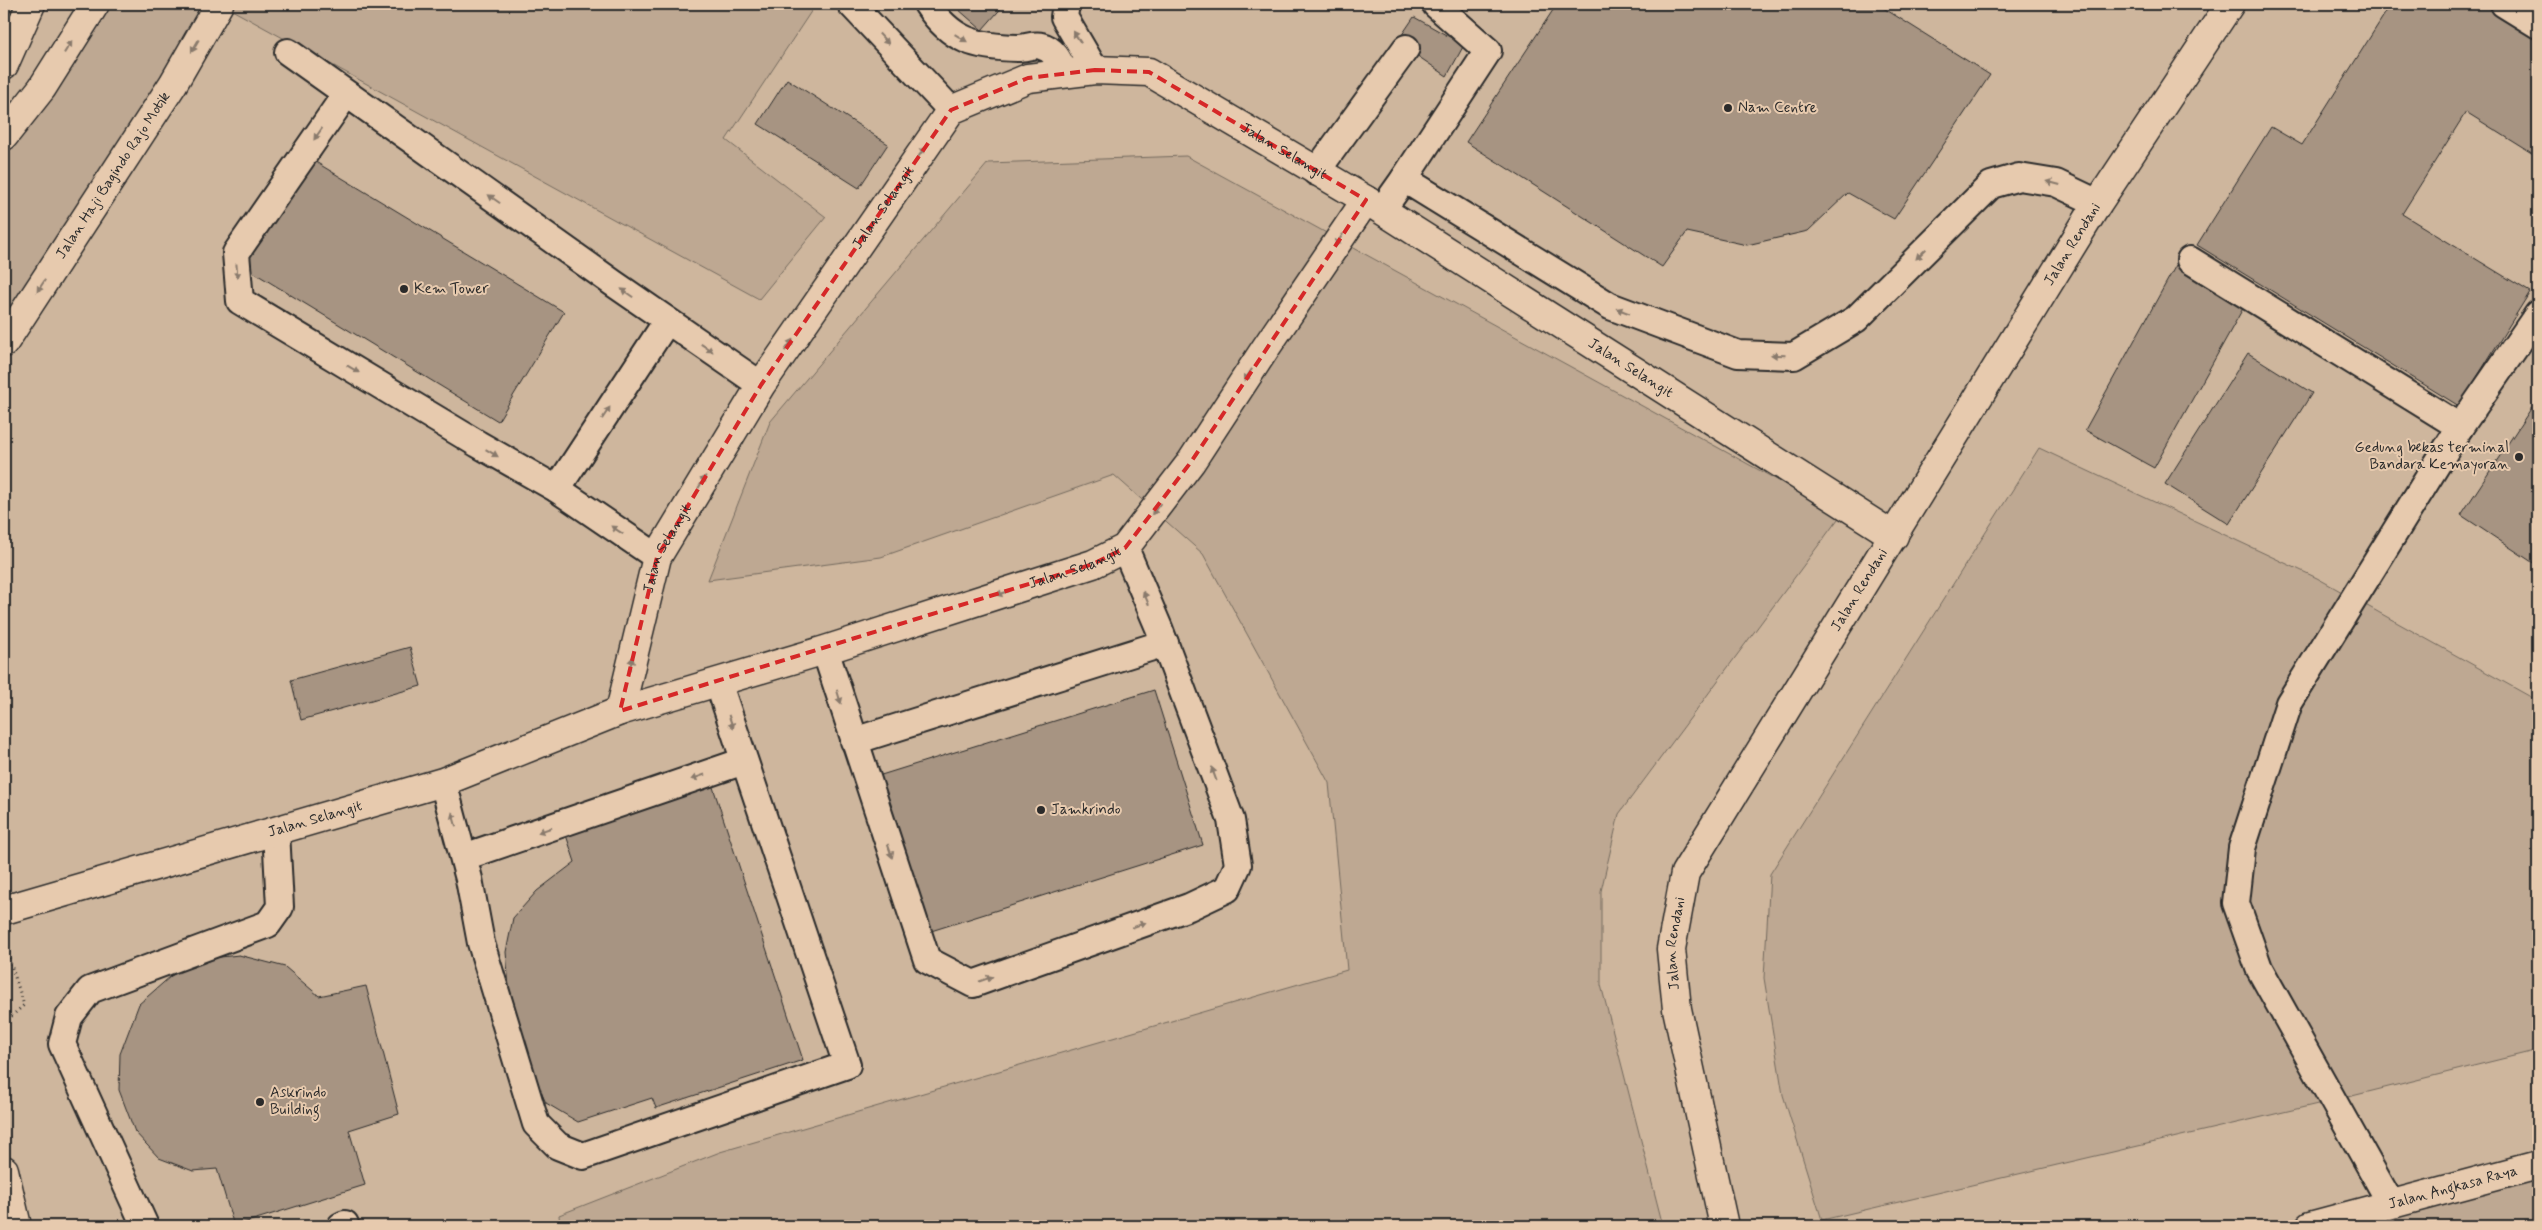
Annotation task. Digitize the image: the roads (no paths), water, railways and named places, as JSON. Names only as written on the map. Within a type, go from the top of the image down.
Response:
[{"type":"street","points":[[4,65],[32,4]]},
{"type":"street","points":[[4,136],[42,88],[95,4]]},
{"type":"street","name":"Jalan Haji Bagindo Rajo Motik","points":[[4,343],[173,84],[219,4]]},
{"type":"street","name":"Jalan Rendani","points":[[1724,1226],[1678,1009],[1671,949],[1685,873],[2098,203],[2230,4]]},
{"type":"street","name":"Jalan Selangit","points":[[620,711],[657,557],[762,385],[951,110],[1028,78],[1095,70],[1149,72],[1374,205],[1894,536]]},
{"type":"street","name":"Jalan Selangit","points":[[4,910],[444,782],[620,711],[825,650],[1093,564],[1125,548],[1191,462],[1264,349],[1374,205]]},
{"type":"street","name":"Jalan Angkasa Raya","points":[[2310,1226],[2538,1165]]},
{"type":"street","points":[[4,1170],[17,1226]]},
{"type":"lane","points":[[851,4],[951,110]]},
{"type":"lane","points":[[927,4],[948,30],[966,42],[1019,48],[1042,46],[1057,56],[1065,74]]},
{"type":"lane","points":[[1066,4],[1064,17],[1095,70]]},
{"type":"lane","points":[[2504,4],[2538,25]]},
{"type":"lane","points":[[1374,205],[1404,179],[1488,51],[1432,11]]},
{"type":"lane","points":[[1316,172],[1406,48]]},
{"type":"lane","points":[[288,52],[667,321],[762,385]]},
{"type":"lane","points":[[346,94],[236,253],[240,301],[500,458],[557,489],[657,557]]},
{"type":"lane","points":[[1404,179],[1610,306],[1738,354],[1794,356],[1856,319],[1991,185],[2019,177],[2056,182],[2098,203]]},
{"type":"lane","points":[[2190,260],[2460,426]]},
{"type":"lane","points":[[2391,1204],[2259,968],[2236,902],[2242,848],[2289,703],[2460,426],[2538,314]]},
{"type":"lane","points":[[557,489],[667,321]]},
{"type":"lane","points":[[825,650],[927,960],[973,984],[1190,907],[1227,889],[1238,865],[1231,820],[1165,643],[1125,548]]},
{"type":"lane","points":[[854,741],[1165,643]]},
{"type":"lane","points":[[444,782],[464,857],[481,943],[536,1124],[558,1146],[583,1156],[848,1065],[718,682]]},
{"type":"lane","points":[[464,857],[744,761]]},
{"type":"lane","points":[[145,1226],[62,1044],[69,1017],[90,990],[268,924],[280,906],[276,831]]},
{"type":"place","name":"Nam Centre","points":[[1728,108]]},
{"type":"place","name":"Kem Tower","points":[[404,289]]},
{"type":"place","name":"Gedung bekas terminal Bandara Kemayoran","points":[[2519,457]]},
{"type":"place","name":"Jamkrindo","points":[[1041,810]]},
{"type":"place","name":"Askrindo Building","points":[[260,1102]]}]
